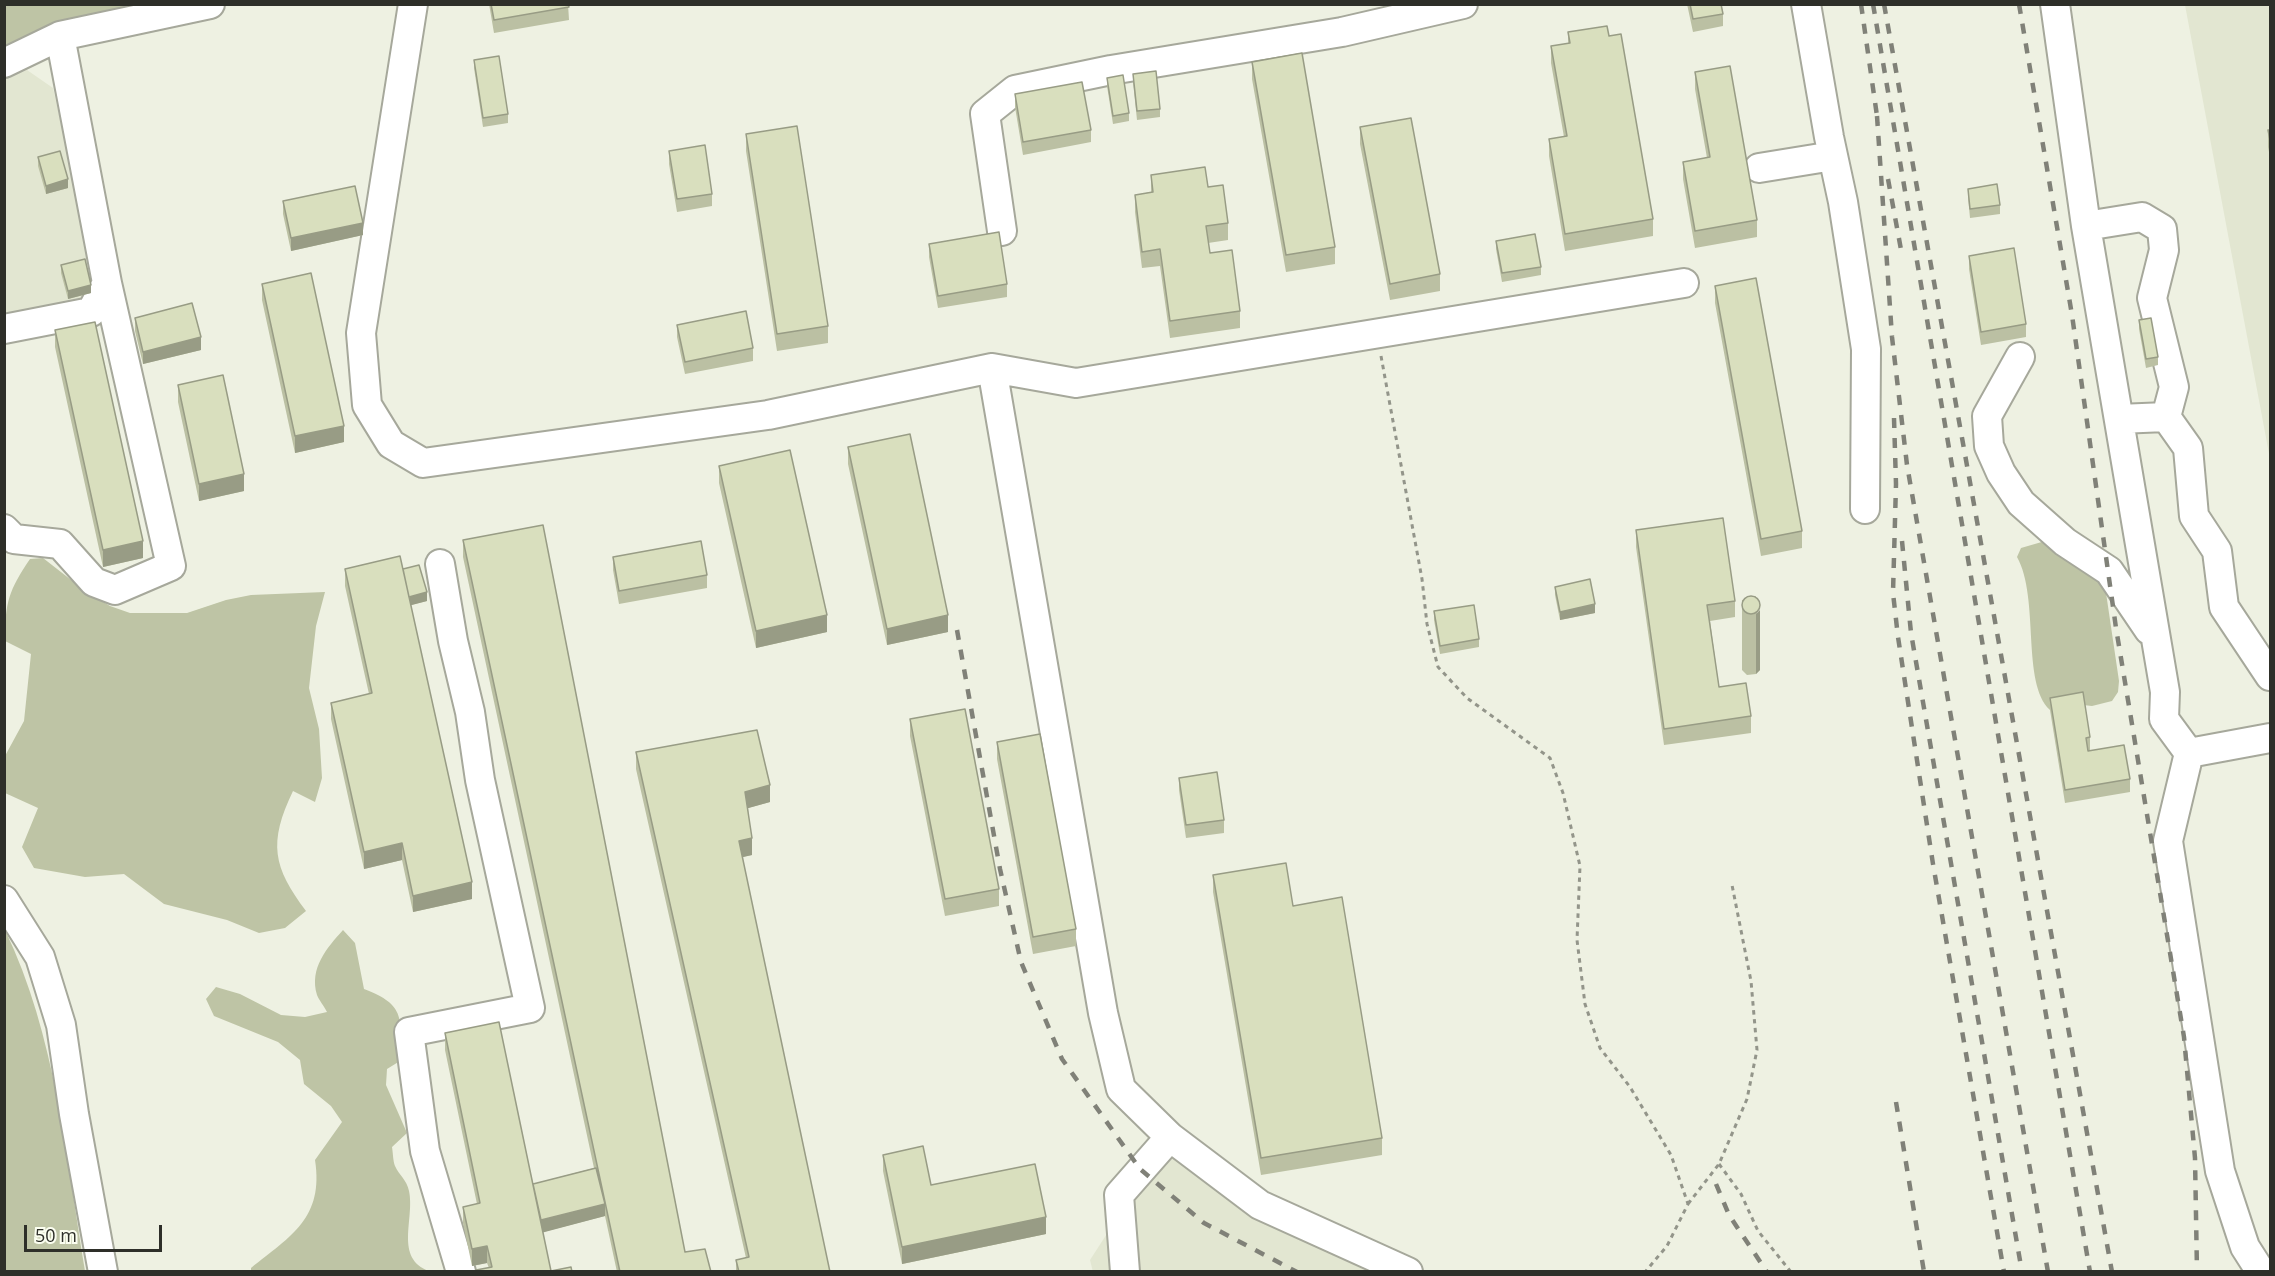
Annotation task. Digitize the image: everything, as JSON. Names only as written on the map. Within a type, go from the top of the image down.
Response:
[{"type":"street","points":[[4,63],[60,36],[210,4]]},
{"type":"street","points":[[413,4],[361,333],[367,405],[391,444],[423,464],[768,415],[992,368],[1076,383],[1684,284]]},
{"type":"street","points":[[1002,231],[985,114],[1015,90],[1111,70],[1342,32],[1463,4]]},
{"type":"street","points":[[1806,4],[1843,202],[1866,349],[1864,508]]},
{"type":"street","points":[[2055,4],[2086,226],[2165,692],[2164,719],[2189,753],[2168,841],[2220,1171],[2245,1247],[2261,1272]]},
{"type":"street","points":[[4,529],[14,539],[60,544],[94,582],[115,590],[171,566],[107,284],[60,36]]},
{"type":"street","points":[[1760,168],[1833,156]]},
{"type":"street","points":[[2086,226],[2142,217],[2162,229],[2164,250],[2152,298],[2174,387],[2166,417]]},
{"type":"street","points":[[4,329],[91,312],[107,284]]},
{"type":"street","points":[[2020,357],[1987,416],[1989,446],[2001,473],[2021,503],[2065,542],[2109,571],[2137,608],[2157,645]]},
{"type":"street","points":[[992,368],[1103,1013],[1121,1089],[1170,1137],[1260,1205],[1408,1272]]},
{"type":"street","points":[[2119,419],[2166,417]]},
{"type":"street","points":[[2166,417],[2188,448],[2194,516],[2217,551],[2224,607],[2271,676]]},
{"type":"street","points":[[440,564],[453,641],[470,712],[480,780],[530,1008],[410,1032],[425,1151],[461,1272]]},
{"type":"street","points":[[2189,753],[2271,738]]},
{"type":"street","points":[[4,900],[40,957],[62,1025],[74,1114],[104,1272]]},
{"type":"street","points":[[1125,1272],[1119,1195],[1170,1137]]},
{"type":"path","points":[[1377,334],[1422,579],[1427,624],[1438,667],[1467,698],[1550,758],[1563,793],[1580,866],[1577,940],[1585,1004],[1600,1048],[1630,1087],[1671,1155],[1688,1204]]},
{"type":"path","points":[[1645,1272],[1667,1246],[1688,1204],[1719,1164],[1747,1099],[1757,1050],[1751,981],[1732,885]]},
{"type":"path","points":[[1719,1164],[1741,1194],[1758,1231],[1791,1272]]},
{"type":"shaded area","points":[[5,5],[172,5],[55,28],[5,47]]},
{"type":"shaded area","points":[[2185,5],[2270,5],[2270,459]]},
{"type":"shaded area","points":[[27,70],[53,88],[98,285],[88,306],[4,323],[4,78]]},
{"type":"shaded area","points":[[2052,539],[2105,586],[2119,681],[2118,692],[2112,701],[2092,706],[2083,705],[2050,710],[2041,697],[2033,661],[2028,594],[2024,574],[2017,557],[2021,548]]},
{"type":"shaded area","points":[[43,558],[84,590],[110,606],[130,613],[187,613],[226,600],[251,595],[325,592],[316,626],[309,688],[319,729],[322,778],[315,802],[293,791],[280,826],[277,840],[281,867],[306,911],[285,928],[259,933],[227,920],[164,904],[124,874],[85,877],[34,868],[22,847],[38,808],[5,793],[5,756],[24,721],[31,654],[5,641],[5,628],[7,606],[17,579],[30,559]]},
{"type":"shaded area","points":[[5,930],[22,970],[48,1054],[65,1141],[85,1271],[5,1271]]},
{"type":"shaded area","points":[[343,930],[355,943],[364,989],[388,1001],[395,1008],[398,1016],[401,1035],[400,1061],[387,1069],[386,1085],[407,1133],[392,1147],[393,1157],[395,1166],[409,1191],[408,1237],[412,1257],[418,1265],[429,1271],[251,1271],[251,1268],[291,1235],[309,1211],[316,1180],[315,1160],[342,1122],[331,1106],[304,1084],[300,1060],[278,1042],[214,1016],[206,999],[216,987],[240,994],[281,1015],[305,1017],[327,1012],[317,995],[315,976],[321,959]]},
{"type":"shaded area","points":[[1165,1144],[1390,1271],[1093,1272],[1090,1260]]},
{"type":"building","points":[[491,4],[568,4],[569,7],[494,20]]},
{"type":"building","points":[[1690,4],[1721,4],[1723,14],[1693,19]]},
{"type":"building","points":[[1607,26],[1609,36],[1621,34],[1653,219],[1565,234],[1549,139],[1567,136],[1551,46],[1570,43],[1568,32]]},
{"type":"building","points":[[1302,53],[1335,247],[1286,255],[1252,62]]},
{"type":"building","points":[[499,56],[508,114],[483,118],[474,60]]},
{"type":"building","points":[[1730,66],[1757,220],[1695,231],[1683,162],[1710,157],[1695,72]]},
{"type":"building","points":[[1156,71],[1160,109],[1137,111],[1133,74]]},
{"type":"building","points":[[1123,75],[1129,113],[1113,116],[1107,78]]},
{"type":"building","points":[[1082,82],[1091,130],[1023,142],[1015,94]]},
{"type":"building","points":[[1411,118],[1440,274],[1390,284],[1360,127]]},
{"type":"building","points":[[797,126],[828,326],[777,334],[746,134]]},
{"type":"building","points":[[705,145],[712,194],[677,199],[669,151]]},
{"type":"building","points":[[60,151],[68,179],[46,186],[38,157]]},
{"type":"building","points":[[1205,167],[1208,187],[1223,185],[1228,223],[1206,226],[1210,253],[1232,250],[1240,311],[1170,321],[1160,249],[1142,252],[1135,195],[1153,192],[1151,175]]},
{"type":"building","points":[[1997,184],[2000,205],[1970,209],[1968,189]]},
{"type":"building","points":[[355,186],[363,223],[291,238],[283,201]]},
{"type":"building","points":[[999,232],[1007,284],[938,296],[929,244]]},
{"type":"building","points":[[1535,234],[1541,267],[1502,273],[1496,241]]},
{"type":"building","points":[[2014,248],[2026,324],[1981,332],[1969,256]]},
{"type":"building","points":[[85,259],[91,285],[68,291],[61,265]]},
{"type":"building","points":[[311,273],[344,426],[295,436],[262,284]]},
{"type":"building","points":[[1756,278],[1802,531],[1761,539],[1715,286]]},
{"type":"building","points":[[192,303],[201,337],[143,352],[135,318]]},
{"type":"building","points":[[746,311],[753,348],[685,362],[677,325]]},
{"type":"building","points":[[2151,318],[2158,357],[2146,359],[2139,320]]},
{"type":"building","points":[[95,322],[143,541],[103,550],[55,330]]},
{"type":"building","points":[[223,375],[244,474],[199,484],[178,385]]},
{"type":"building","points":[[910,434],[948,615],[887,629],[848,447]]},
{"type":"building","points":[[790,450],[827,615],[756,631],[719,466]]},
{"type":"building","points":[[1723,518],[1735,601],[1707,605],[1719,687],[1746,683],[1751,716],[1664,729],[1636,530]]},
{"type":"building","points":[[543,525],[685,1252],[705,1249],[711,1272],[620,1272],[463,540]]},
{"type":"building","points":[[701,541],[707,575],[619,591],[613,557]]},
{"type":"building","points":[[400,556],[472,882],[413,896],[402,843],[364,852],[331,703],[372,693],[345,569]]},
{"type":"building","points":[[419,565],[427,592],[409,597],[403,569]]},
{"type":"building","points":[[1590,579],[1595,604],[1560,612],[1555,587]]},
{"type":"building","points":[[1747,596],[1755,596],[1760,601],[1758,612],[1747,614],[1742,609],[1742,601]]},
{"type":"building","points":[[1474,605],[1479,639],[1440,646],[1434,611]]},
{"type":"building","points":[[2083,692],[2090,737],[2086,738],[2088,751],[2124,745],[2130,779],[2065,790],[2050,698]]},
{"type":"building","points":[[965,709],[999,889],[945,899],[910,719]]},
{"type":"building","points":[[757,730],[770,785],[745,792],[752,838],[739,841],[830,1272],[739,1272],[736,1260],[749,1257],[636,752]]},
{"type":"building","points":[[1040,734],[1076,929],[1033,937],[997,742]]},
{"type":"building","points":[[1217,772],[1224,820],[1186,825],[1179,778]]},
{"type":"building","points":[[1286,863],[1293,906],[1342,897],[1382,1138],[1261,1158],[1213,875]]},
{"type":"building","points":[[499,1022],[551,1271],[571,1267],[572,1272],[476,1272],[476,1270],[492,1267],[487,1246],[472,1249],[463,1207],[480,1203],[445,1033]]},
{"type":"building","points":[[923,1146],[931,1185],[1035,1164],[1046,1217],[902,1247],[883,1155]]},
{"type":"building","points":[[596,1168],[605,1204],[541,1220],[533,1184]]},
{"type":"railway","points":[[1861,4],[1878,123]]},
{"type":"railway","points":[[1873,4],[2090,1272]]},
{"type":"railway","points":[[1884,4],[2112,1272]]},
{"type":"railway","points":[[2019,4],[2072,315],[2116,628],[2184,1037],[2195,1158],[2197,1272]]},
{"type":"railway","points":[[1877,116],[1892,337],[1907,465],[2048,1272]]},
{"type":"railway","points":[[1888,179],[1902,255]]},
{"type":"railway","points":[[1894,418],[1896,484],[1893,593],[1898,637],[1933,864],[2004,1272]]},
{"type":"railway","points":[[1902,541],[1911,633],[2022,1272]]},
{"type":"railway","points":[[957,630],[1000,869],[1021,962],[1062,1059],[1140,1169],[1204,1223],[1297,1272]]},
{"type":"railway","points":[[1896,1102],[1924,1272]]},
{"type":"railway","points":[[1716,1184],[1729,1215],[1767,1272]]}]
